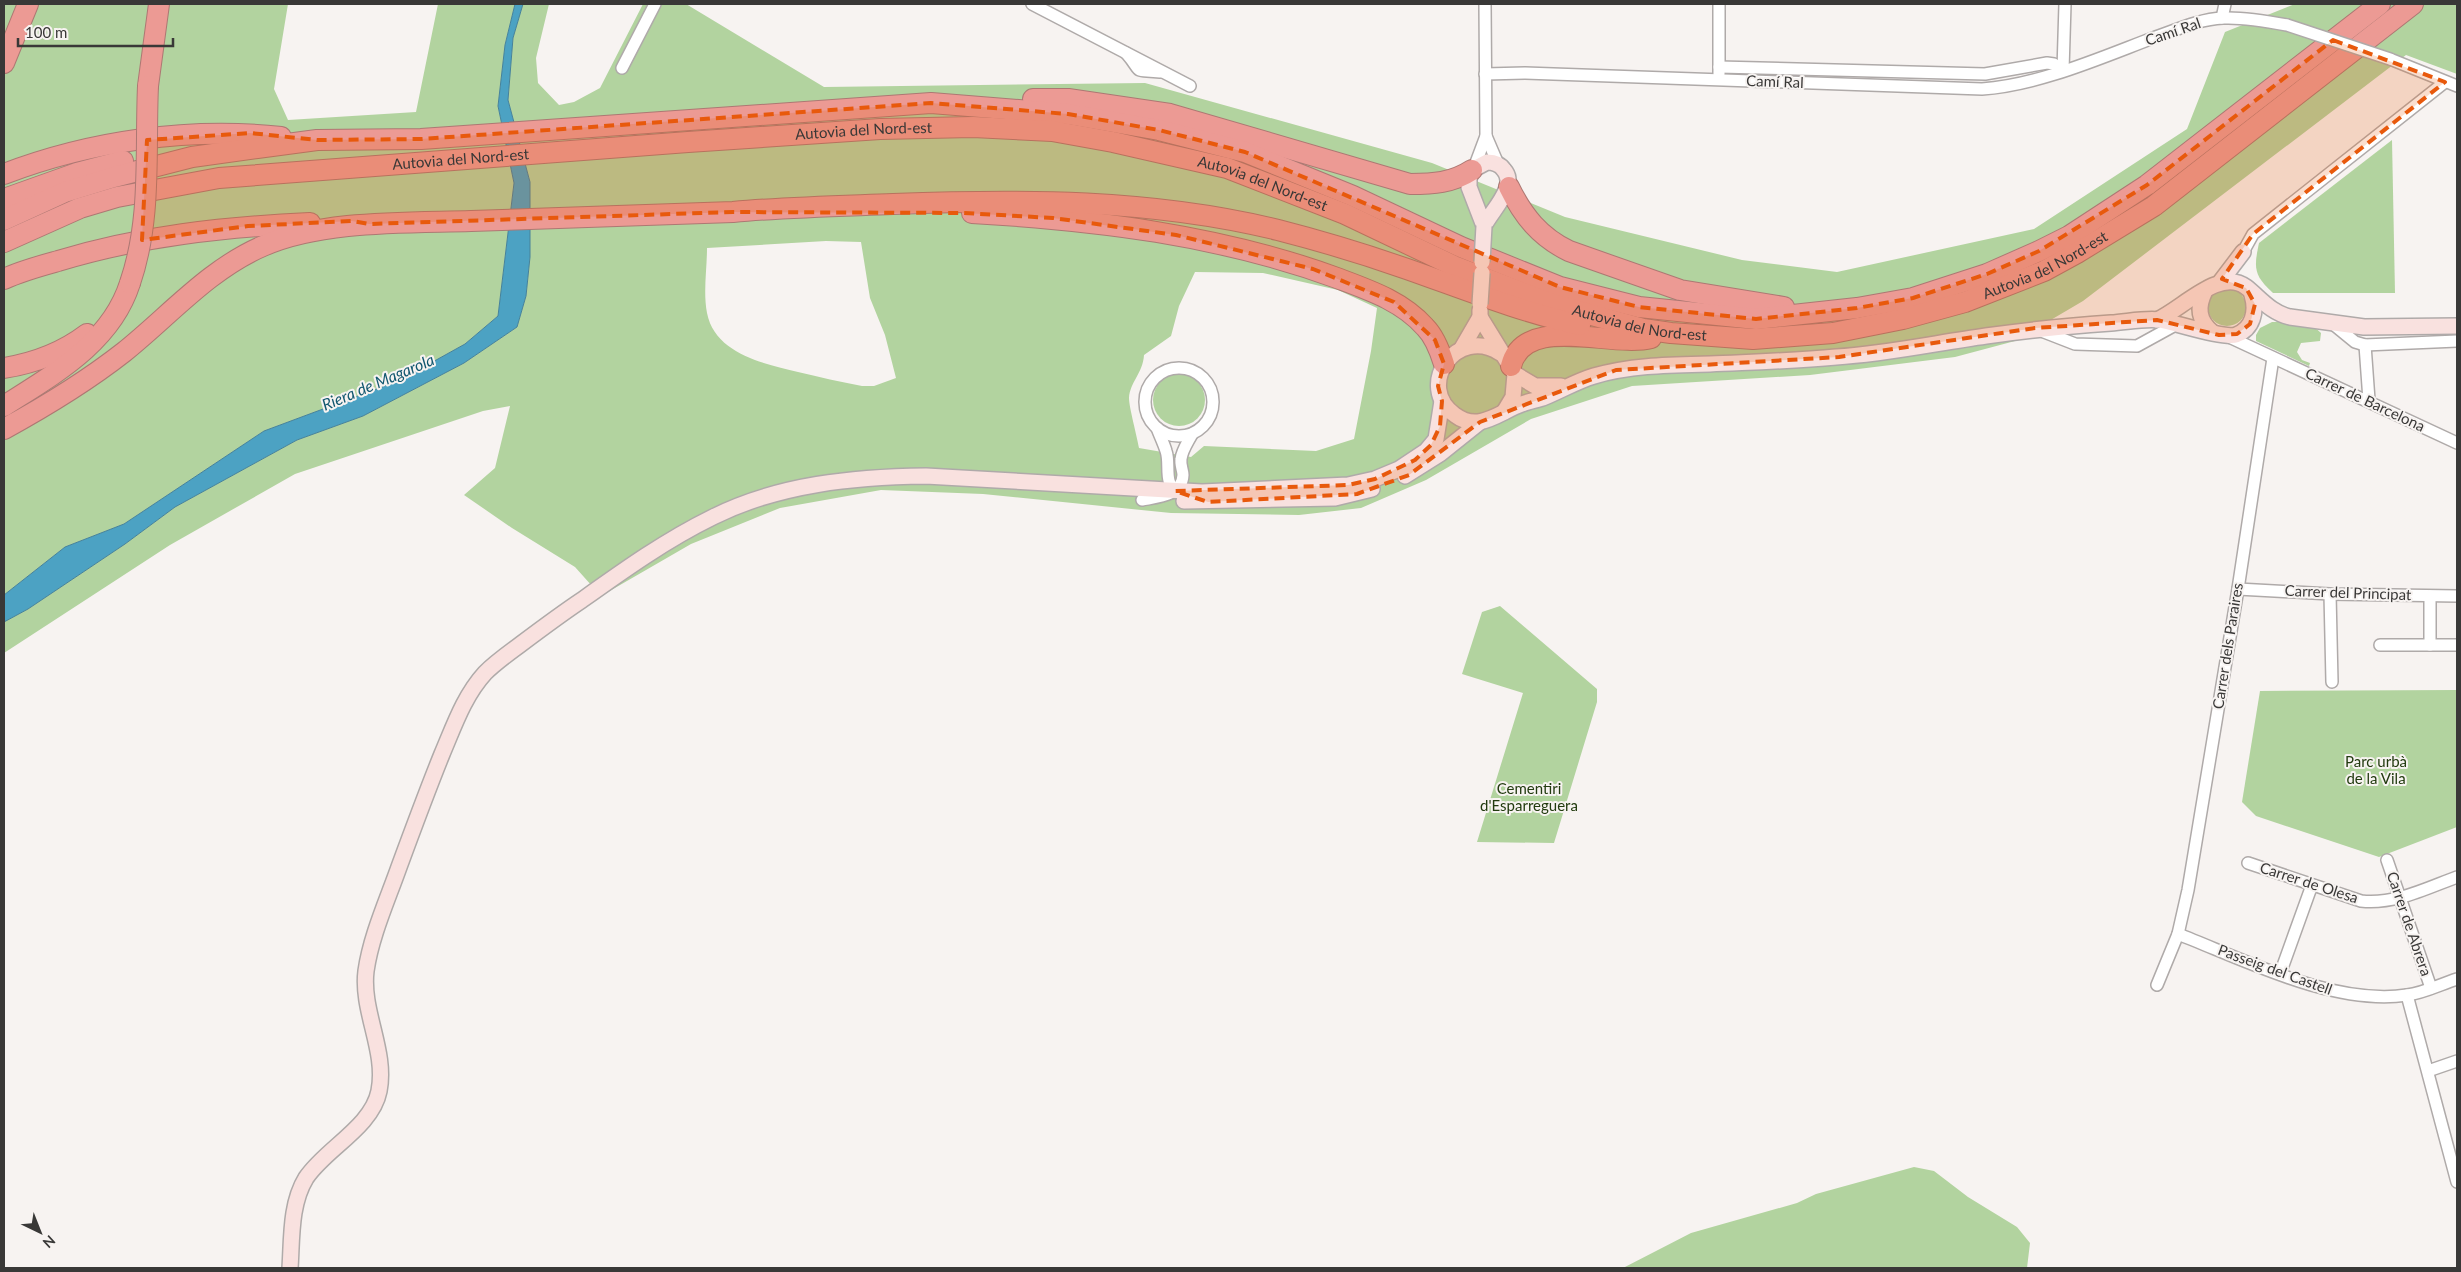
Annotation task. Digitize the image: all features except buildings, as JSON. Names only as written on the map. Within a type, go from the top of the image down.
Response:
[{"type":"highway","points":[[4,63],[28,4]]},
{"type":"highway","points":[[4,406],[82,353],[114,317],[123,303],[143,236],[148,86],[160,4]]},
{"type":"highway","name":"Autovia del Nord-est","points":[[4,220],[65,192],[192,157],[317,140],[421,139],[930,103],[1068,114],[1159,130],[1245,152],[1353,196],[1461,248],[1560,286],[1603,299],[1675,312],[1756,319],[1858,308],[1913,298],[1987,274],[2069,236],[2147,185],[2380,4]]},
{"type":"highway","name":"Autovia del Nord-est","points":[[4,242],[80,208],[117,197],[219,178],[688,142],[925,127],[1052,131],[1113,142],[1227,168],[1345,214],[1454,266],[1543,300],[1643,329],[1753,339],[1833,333],[1935,311],[2005,287],[2044,271],[2115,231],[2154,206],[2413,4]]},
{"type":"highway","points":[[930,103],[951,100],[1068,99],[1170,114],[1410,184],[1437,184],[1454,180],[1473,169]]},
{"type":"highway","points":[[4,174],[87,150],[183,135],[250,134],[317,140]]},
{"type":"highway","points":[[4,199],[77,173],[136,158],[198,147],[256,148]]},
{"type":"highway","points":[[1504,194],[1519,207],[1536,229],[1555,244],[1569,251],[1680,290],[1752,304],[1782,307],[1798,313]]},
{"type":"highway","points":[[4,429],[77,386],[124,352],[208,280],[240,258],[262,246],[294,235],[369,224],[733,212],[793,207],[967,201],[1062,201],[1140,207],[1218,217],[1278,230],[1404,268],[1548,318],[1591,327],[1643,329]]},
{"type":"highway","points":[[733,212],[766,214],[872,212],[994,214],[1053,218],[1176,235],[1254,252],[1312,269],[1371,291],[1408,311],[1426,328],[1435,340],[1444,364]]},
{"type":"highway","points":[[4,279],[99,248],[172,234],[248,226],[352,221],[369,224]]},
{"type":"highway","points":[[4,368],[38,360],[75,343],[103,318],[130,283]]},
{"type":"highway","points":[[1509,364],[1520,346],[1537,337],[1647,339],[1671,333]]},
{"type":"main road","points":[[1462,348],[1480,310],[1484,226],[1468,183],[1473,169],[1486,162],[1498,164],[1506,173],[1504,194],[1484,226]]},
{"type":"main road","points":[[1473,196],[1484,202],[1504,194]]},
{"type":"main road","points":[[2157,320],[2174,312],[2221,281],[2243,252]]},
{"type":"main road","points":[[2243,252],[2254,313],[2248,326]]},
{"type":"main road","points":[[2221,281],[2239,283],[2282,315],[2333,324],[2372,327],[2457,326]]},
{"type":"main road","points":[[2205,291],[2199,311],[2203,323],[2212,332]]},
{"type":"main road","points":[[1480,310],[1509,364],[1513,397],[1503,413]]},
{"type":"main road","points":[[1144,495],[1175,491],[1205,497],[1348,485],[1375,479],[1414,460],[1431,445],[1440,426],[1442,401],[1438,386],[1440,374],[1444,364],[1462,348],[1478,346],[1493,349],[1535,386],[1548,388],[1568,385],[1616,370],[1657,366],[1839,357],[2035,328],[2157,320],[2227,336],[2237,334],[2248,326],[2282,315]]},
{"type":"main road","points":[[1442,401],[1454,415],[1462,420],[1480,422],[1493,419],[1521,404],[1546,397],[1568,385]]},
{"type":"main road","points":[[290,1268],[293,1220],[298,1194],[305,1180],[314,1168],[365,1117],[379,1093],[378,1063],[366,991],[369,957],[384,910],[433,778],[462,707],[486,672],[566,611],[638,560],[677,536],[730,509],[789,490],[861,478],[926,476],[1144,495],[1335,498],[1357,494],[1409,475],[1440,454],[1480,422]]},
{"type":"street","points":[[622,68],[656,4]]},
{"type":"street","points":[[1032,4],[1190,86]]},
{"type":"street","points":[[1485,4],[1486,136],[1498,164]]},
{"type":"street","points":[[1718,80],[1719,4]]},
{"type":"street","points":[[2062,70],[2065,4]]},
{"type":"street","points":[[2222,18],[2224,4]]},
{"type":"street","name":"Camí Ral","points":[[1485,74],[1525,73],[1982,89],[2017,84],[2194,23],[2222,18],[2255,20],[2287,25],[2390,59],[2457,86]]},
{"type":"street","name":"Camí Ral","points":[[1719,67],[1985,74],[2047,63],[2054,64],[2062,70]]},
{"type":"street","points":[[2243,252],[2253,234],[2445,82]]},
{"type":"street","points":[[1473,169],[1486,136]]},
{"type":"street","points":[[2035,328],[2075,344],[2138,346],[2177,324]]},
{"type":"street","points":[[2333,324],[2355,342],[2365,345],[2457,342]]},
{"type":"street","name":"Carrer de Barcelona","points":[[2248,326],[2256,345],[2273,358]]},
{"type":"street","name":"Carrer de Barcelona","points":[[2227,336],[2457,442]]},
{"type":"street","points":[[2365,345],[2368,400]]},
{"type":"street","name":"Carrer dels Paraires","points":[[2178,934],[2188,890],[2238,589],[2273,358]]},
{"type":"street","points":[[1192,434],[1174,436],[1157,428],[1150,421],[1145,406],[1147,391],[1151,382],[1168,370],[1188,369],[1205,380],[1212,394],[1213,404],[1205,424],[1192,434],[1180,461],[1183,474],[1188,482],[1205,497]]},
{"type":"street","points":[[1157,428],[1167,452],[1167,473],[1171,486],[1175,491],[1183,474]]},
{"type":"street","points":[[1144,495],[1167,473]]},
{"type":"street","name":"Carrer del Principat","points":[[2238,589],[2330,594],[2457,596]]},
{"type":"street","points":[[2330,594],[2332,682]]},
{"type":"street","points":[[2430,596],[2430,645]]},
{"type":"street","points":[[2380,645],[2457,645]]},
{"type":"street","name":"Carrer de Abrera","points":[[2387,860],[2431,988]]},
{"type":"street","name":"Carrer de Olesa","points":[[2248,863],[2361,901],[2376,903],[2400,898],[2457,877]]},
{"type":"street","points":[[2280,974],[2312,885]]},
{"type":"street","points":[[2157,985],[2178,934]]},
{"type":"street","name":"Passeig del Castell","points":[[2178,934],[2329,991],[2369,997],[2407,995],[2457,979]]},
{"type":"street","points":[[2407,995],[2457,1182]]},
{"type":"street","points":[[2428,1071],[2457,1061]]},
{"type":"highlighted area","points":[[2333,40],[2445,82],[2253,234],[2222,279],[2246,288],[2255,304],[2250,324],[2237,334],[2219,335],[2157,320],[2035,328],[1839,357],[1616,370],[1480,422],[1409,475],[1357,494],[1208,502],[1175,491],[1348,485],[1375,479],[1415,460],[1431,445],[1440,426],[1442,401],[1438,386],[1444,364],[1435,340],[1394,302],[1313,269],[1176,235],[1053,218],[964,213],[733,212],[369,224],[352,221],[248,226],[142,240],[147,140],[250,133],[317,140],[421,139],[931,103],[1068,114],[1159,130],[1245,152],[1560,287],[1639,307],[1756,319],[1857,308],[1913,298],[1987,274],[2039,251],[2147,185]]},
{"type":"green space","points":[[4,4],[288,4],[274,89],[288,120],[416,112],[438,4],[515,4],[505,45],[498,106],[514,183],[498,316],[465,344],[420,369],[382,387],[264,431],[124,524],[65,547],[4,595]]},
{"type":"green space","points":[[523,4],[549,4],[536,58],[538,83],[559,105],[574,102],[600,88],[643,4],[686,4],[824,87],[1145,83],[1432,163],[1565,217],[1742,260],[1837,272],[2034,229],[2187,129],[2225,32],[2295,4],[2457,4],[2457,74],[2406,55],[2083,301],[2015,341],[1955,357],[1810,375],[1632,386],[1531,419],[1426,480],[1361,508],[1299,515],[1171,513],[983,494],[881,490],[780,508],[691,544],[601,596],[575,567],[512,528],[464,495],[495,468],[510,406],[483,411],[295,474],[170,545],[4,653],[4,622],[28,609],[125,544],[175,507],[297,440],[363,416],[464,363],[517,327],[526,296],[530,257],[530,182],[508,100],[513,38]],"holes":[[[826,241],[861,242],[870,298],[885,335],[896,378],[874,386],[862,386],[771,365],[757,361],[731,348],[712,327],[707,313],[705,297],[707,248]],[[1195,272],[1263,273],[1338,290],[1377,308],[1371,351],[1354,439],[1316,451],[1204,446],[1191,457],[1139,448],[1129,402],[1130,392],[1144,355],[1171,336],[1179,306]]]},
{"type":"green space","points":[[2392,140],[2395,293],[2273,293],[2258,276],[2256,258],[2259,243]]},
{"type":"green space","points":[[2227,288],[2234,289],[2240,294],[2245,300],[2245,314],[2240,320],[2234,325],[2227,326],[2220,325],[2214,320],[2209,314],[2208,307],[2209,300],[2214,294],[2220,289]]},
{"type":"green space","points":[[2272,322],[2305,324],[2321,333],[2320,341],[2301,343],[2297,352],[2302,360],[2310,363],[2309,366],[2256,341],[2256,335],[2260,328]]},
{"type":"green space","points":[[1174,374],[1184,374],[1198,381],[1205,395],[1205,405],[1198,419],[1184,426],[1174,426],[1164,422],[1157,415],[1153,405],[1153,395],[1157,385],[1164,378]]},
{"type":"green space","name":"Cementiri d'Esparreguera","points":[[1500,606],[1597,689],[1597,702],[1554,843],[1477,842],[1523,693],[1462,674],[1482,612]]},
{"type":"green space","name":"Parc urbà de la Vila","points":[[2457,690],[2457,827],[2379,857],[2256,816],[2242,802],[2260,691]]},
{"type":"green space","points":[[1914,1167],[1934,1171],[1968,1197],[2017,1227],[2030,1243],[2027,1268],[1623,1268],[1691,1233],[1797,1203],[1816,1194]]},
{"type":"water","points":[[515,4],[523,4],[513,38],[508,100],[530,182],[530,257],[526,296],[517,327],[464,363],[363,416],[297,440],[175,507],[125,544],[28,609],[4,622],[4,595],[65,547],[124,524],[264,431],[382,387],[420,369],[465,344],[498,316],[514,183],[498,106],[505,45]]},
{"type":"water label","name":"Riera de Magarola","points":[[378,382]]}]
